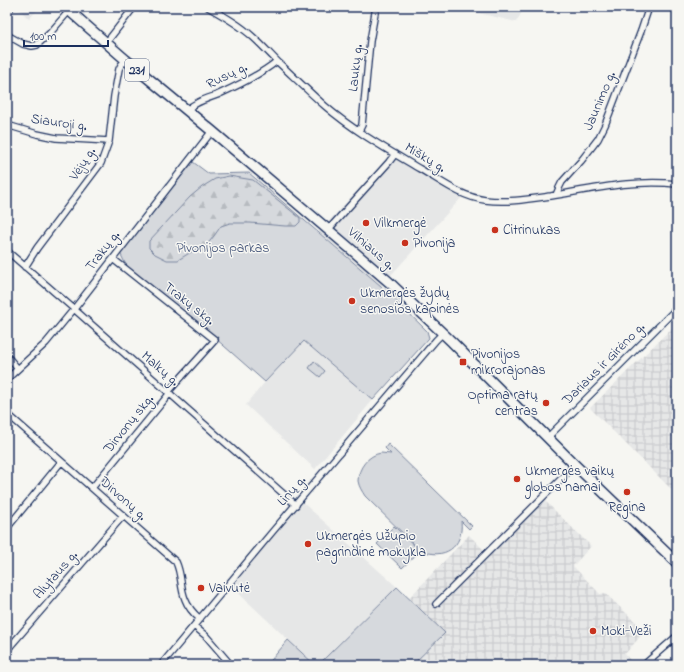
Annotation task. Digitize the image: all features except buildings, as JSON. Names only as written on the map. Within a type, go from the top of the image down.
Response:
[{"type":"main road","name":"Vilniaus g.","points":[[67,9],[388,282],[443,333],[575,465],[677,563]]},
{"type":"street","points":[[7,12],[11,7]]},
{"type":"street","points":[[106,43],[134,7]]},
{"type":"street","name":"Miškų g.","points":[[208,7],[224,16],[253,37],[325,106],[345,122],[461,193],[497,201],[513,201],[619,184],[677,184]]},
{"type":"street","name":"Laukų g.","points":[[359,131],[362,126],[370,41],[376,7]]},
{"type":"street","name":"Jaunimo g.","points":[[556,195],[562,182],[598,139],[605,125],[649,7]]},
{"type":"street","points":[[7,35],[23,44],[32,46],[37,45],[50,33],[67,9]]},
{"type":"street","name":"Vėjų g.","points":[[25,267],[37,248],[101,163],[109,141],[119,69],[126,60]]},
{"type":"street","name":"Rusų g.","points":[[186,110],[195,104],[258,74],[277,61]]},
{"type":"street","name":"Siauroji g.","points":[[7,125],[56,138],[109,141]]},
{"type":"street","name":"Trakų g.","points":[[7,379],[46,343],[212,131]]},
{"type":"street","points":[[328,230],[395,154]]},
{"type":"street","name":"Malkų g.","points":[[7,251],[296,505]]},
{"type":"street","name":"Trakų skg.","points":[[112,259],[215,340],[169,393]]},
{"type":"street","name":"Dariaus ir Girėno g.","points":[[548,437],[677,308]]},
{"type":"street","name":"Linų g.","points":[[161,665],[443,333]]},
{"type":"street","points":[[7,356],[18,369]]},
{"type":"street","name":"Dirvonų skg.","points":[[92,488],[169,393]]},
{"type":"street","name":"Dirvonų g.","points":[[7,412],[61,462],[176,562],[184,598],[195,615],[200,619]]},
{"type":"street","points":[[7,528],[61,462]]},
{"type":"street","points":[[436,604],[575,465]]},
{"type":"street","name":"Alytaus g.","points":[[7,650],[123,516]]},
{"type":"street","points":[[194,626],[206,636],[231,665]]},
{"type":"street","points":[[646,665],[647,662],[677,636]]},
{"type":"shaded area","points":[[17,7],[40,7],[29,19]]},
{"type":"shaded area","points":[[73,7],[89,7],[83,17]]},
{"type":"shaded area","points":[[454,7],[525,7],[516,22]]},
{"type":"shaded area","points":[[390,155],[462,197],[381,286],[319,232]]},
{"type":"shaded area","points":[[677,323],[677,495],[590,408]]},
{"type":"shaded area","points":[[304,341],[373,400],[315,469],[246,405],[265,382]]},
{"type":"shaded area","points":[[544,500],[591,546],[573,566],[600,594],[605,593],[645,631],[625,654],[634,665],[412,665],[444,633],[409,598],[469,535],[489,555]]},
{"type":"shaded area","name":"Ukmergės Užupio pagrindinė mokykla","points":[[301,501],[397,587],[318,665],[315,665],[232,587]]},
{"type":"green space","name":"Pivonijos parkas","points":[[193,162],[209,174],[249,173],[381,286],[427,331],[429,338],[373,400],[304,341],[265,382],[215,338],[127,267],[120,253]]},
{"type":"green space","points":[[229,176],[253,180],[300,218],[300,222],[296,226],[230,223],[221,226],[206,246],[196,249],[178,260],[167,260],[155,254],[149,248],[149,241],[190,197],[215,179]]},
{"type":"green space","points":[[314,361],[325,371],[320,377],[309,368]]},
{"type":"green space","points":[[388,444],[472,526],[469,529],[461,521],[461,530],[456,545],[444,553],[429,553],[420,550],[365,496],[362,491],[359,485],[358,476],[362,467],[368,459],[376,454],[391,454],[385,448]]},
{"type":"green space","points":[[394,526],[420,551],[402,568],[377,544]]},
{"type":"green space","points":[[397,587],[445,633],[412,665],[318,665]]},
{"type":"green space","points":[[288,640],[315,665],[267,665]]},
{"type":"place","name":"Vilkmergė","points":[[366,223]]},
{"type":"place","name":"Citrinukas","points":[[495,230]]},
{"type":"place","name":"Pivonija","points":[[405,243]]},
{"type":"place","name":"Ukmergės žydų senosios kapinės","points":[[352,301]]},
{"type":"place","name":"Pivonijos mikrorajonas","points":[[463,362]]},
{"type":"place","name":"Optima ratų centras","points":[[546,403]]},
{"type":"place","name":"Ukmergės vaikų globos namai","points":[[517,479]]},
{"type":"place","name":"Regina","points":[[627,492]]},
{"type":"place","name":"Ukmergės Užupio pagrindinė mokykla","points":[[308,544]]},
{"type":"place","name":"Vaivutė","points":[[201,588]]},
{"type":"place","name":"Moki-Veži","points":[[593,631]]}]
